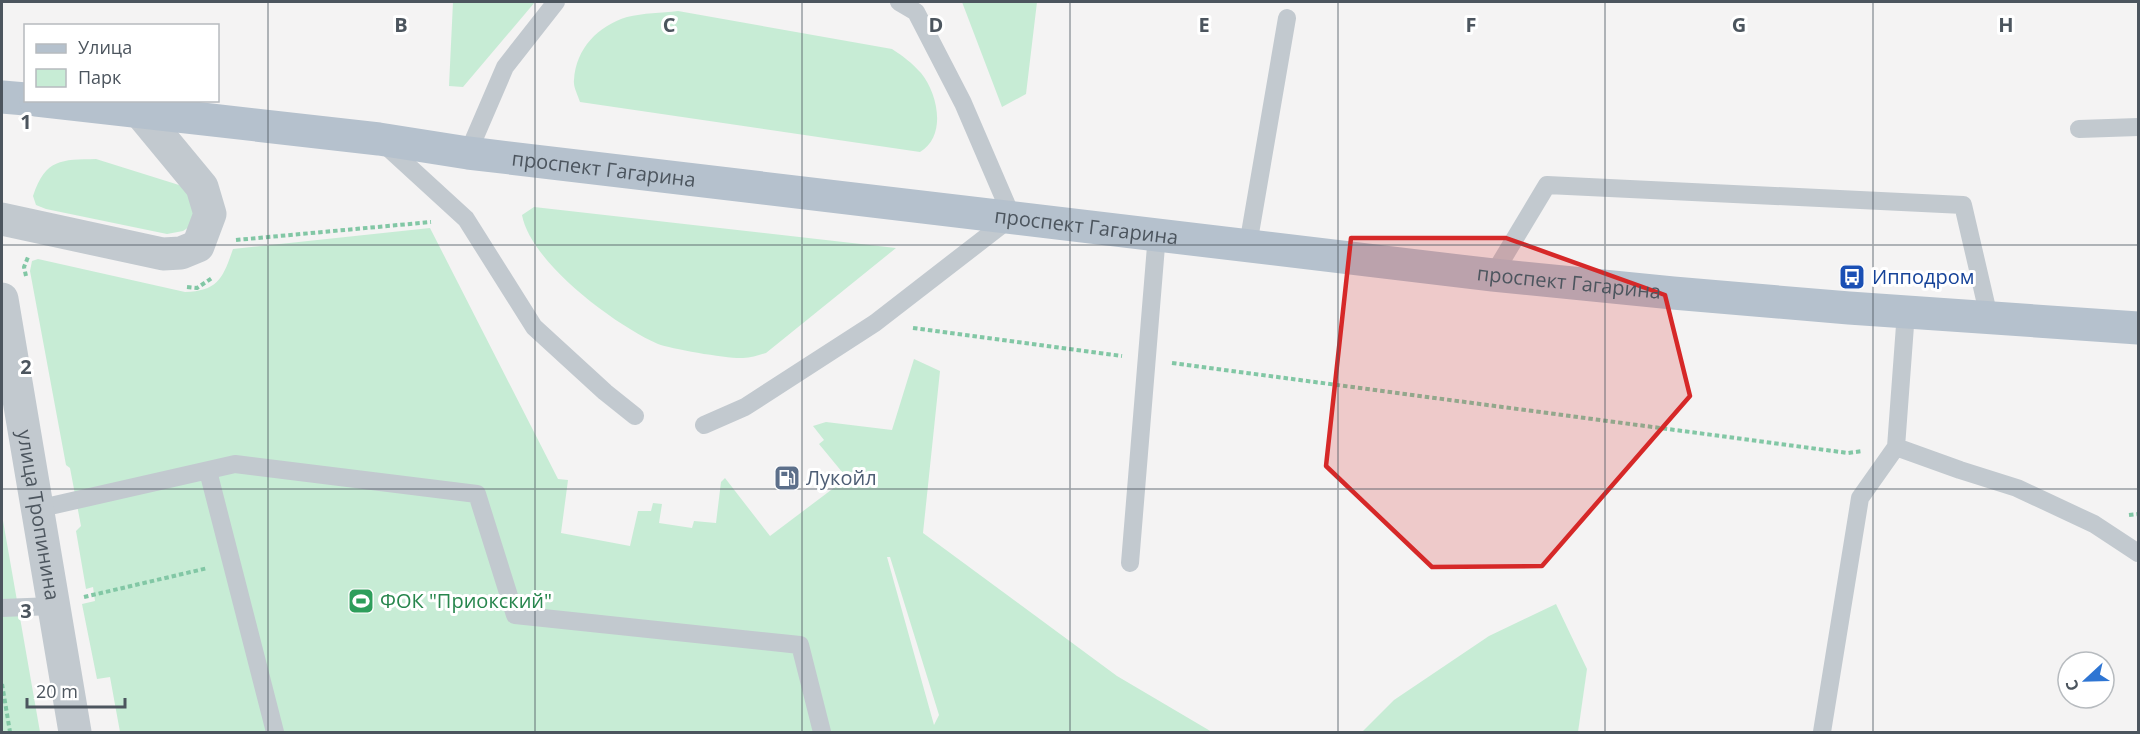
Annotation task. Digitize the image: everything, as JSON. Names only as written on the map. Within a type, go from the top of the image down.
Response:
[{"type":"main road","points":[[2,97],[24,99]]},
{"type":"main road","name":"проспект Гагарина","points":[[53,102],[379,139],[468,153],[1493,275],[1685,294],[2139,328]]},
{"type":"street","points":[[2,219],[163,254],[181,254],[198,246],[210,214],[202,187],[140,112]]},
{"type":"street","name":"улица Тропинина","points":[[14,289],[37,509],[75,732]]},
{"type":"lane","points":[[468,153],[505,67],[556,2]]},
{"type":"lane","points":[[704,425],[745,407],[875,323],[1012,217],[963,103],[916,12],[899,2]]},
{"type":"lane","points":[[1248,245],[1287,18]]},
{"type":"lane","points":[[2079,129],[2139,127]]},
{"type":"lane","points":[[379,139],[466,219],[534,327],[605,392],[635,416]]},
{"type":"lane","points":[[1493,275],[1547,185],[1964,205],[1989,317]]},
{"type":"lane","points":[[1130,563],[1157,234]]},
{"type":"lane","points":[[1822,732],[1860,498],[1896,447],[1906,312]]},
{"type":"lane","points":[[1896,447],[2017,488],[2094,524],[2139,553]]},
{"type":"lane","points":[[37,509],[235,464],[477,494],[515,615],[800,645],[822,732]]},
{"type":"lane","points":[[208,471],[275,732]]},
{"type":"lane","points":[[2,608],[53,606]]},
{"type":"path","points":[[229,240],[466,219]]},
{"type":"path","points":[[14,289],[27,258],[35,253]]},
{"type":"path","points":[[180,287],[197,288],[217,273]]},
{"type":"path","points":[[875,323],[1848,453],[1896,447]]},
{"type":"path","points":[[53,606],[232,562]]},
{"type":"path","points":[[2,684],[10,732]]},
{"type":"highlighted area","points":[[1351,238],[1506,238],[1665,295],[1690,396],[1542,566],[1432,567],[1326,466]]},
{"type":"green space","points":[[453,2],[535,2],[463,87],[449,86]]},
{"type":"green space","points":[[962,2],[1037,2],[1026,94],[1002,107]]},
{"type":"green space","points":[[678,11],[892,49],[921,73],[932,92],[937,114],[934,136],[920,152],[580,102],[574,85],[576,68],[584,48],[598,32],[627,17]]},
{"type":"green space","points":[[96,159],[186,189],[195,202],[192,225],[183,231],[167,234],[36,205],[33,196],[43,174],[49,168],[64,161]]},
{"type":"green space","points":[[534,207],[896,248],[766,353],[746,358],[726,357],[658,344],[620,323],[598,307],[558,272],[541,253],[529,234],[522,215]]},
{"type":"green space","points":[[430,228],[558,479],[568,480],[561,533],[630,546],[638,511],[651,511],[653,503],[662,504],[659,523],[692,528],[694,521],[716,523],[721,482],[725,478],[770,536],[847,478],[819,444],[824,440],[813,426],[826,422],[892,430],[914,359],[940,371],[923,533],[1117,676],[1212,732],[120,732],[110,677],[97,679],[82,604],[95,601],[93,587],[86,589],[76,531],[81,526],[70,468],[66,465],[30,271],[32,261],[38,259],[185,292],[205,289],[218,281],[233,249]],"holes":[[[887,557],[890,557],[939,715],[934,725]]]},
{"type":"green space","points":[[2,515],[40,732],[2,732]]},
{"type":"green space","points":[[1556,604],[1587,669],[1578,732],[1362,732],[1394,700],[1489,636]]},
{"type":"place","name":"Ипподром","points":[[1852,277]]},
{"type":"place","name":"Лукойл","points":[[787,478]]},
{"type":"place","name":"ФОК \"Приокский\"","points":[[361,601]]}]
